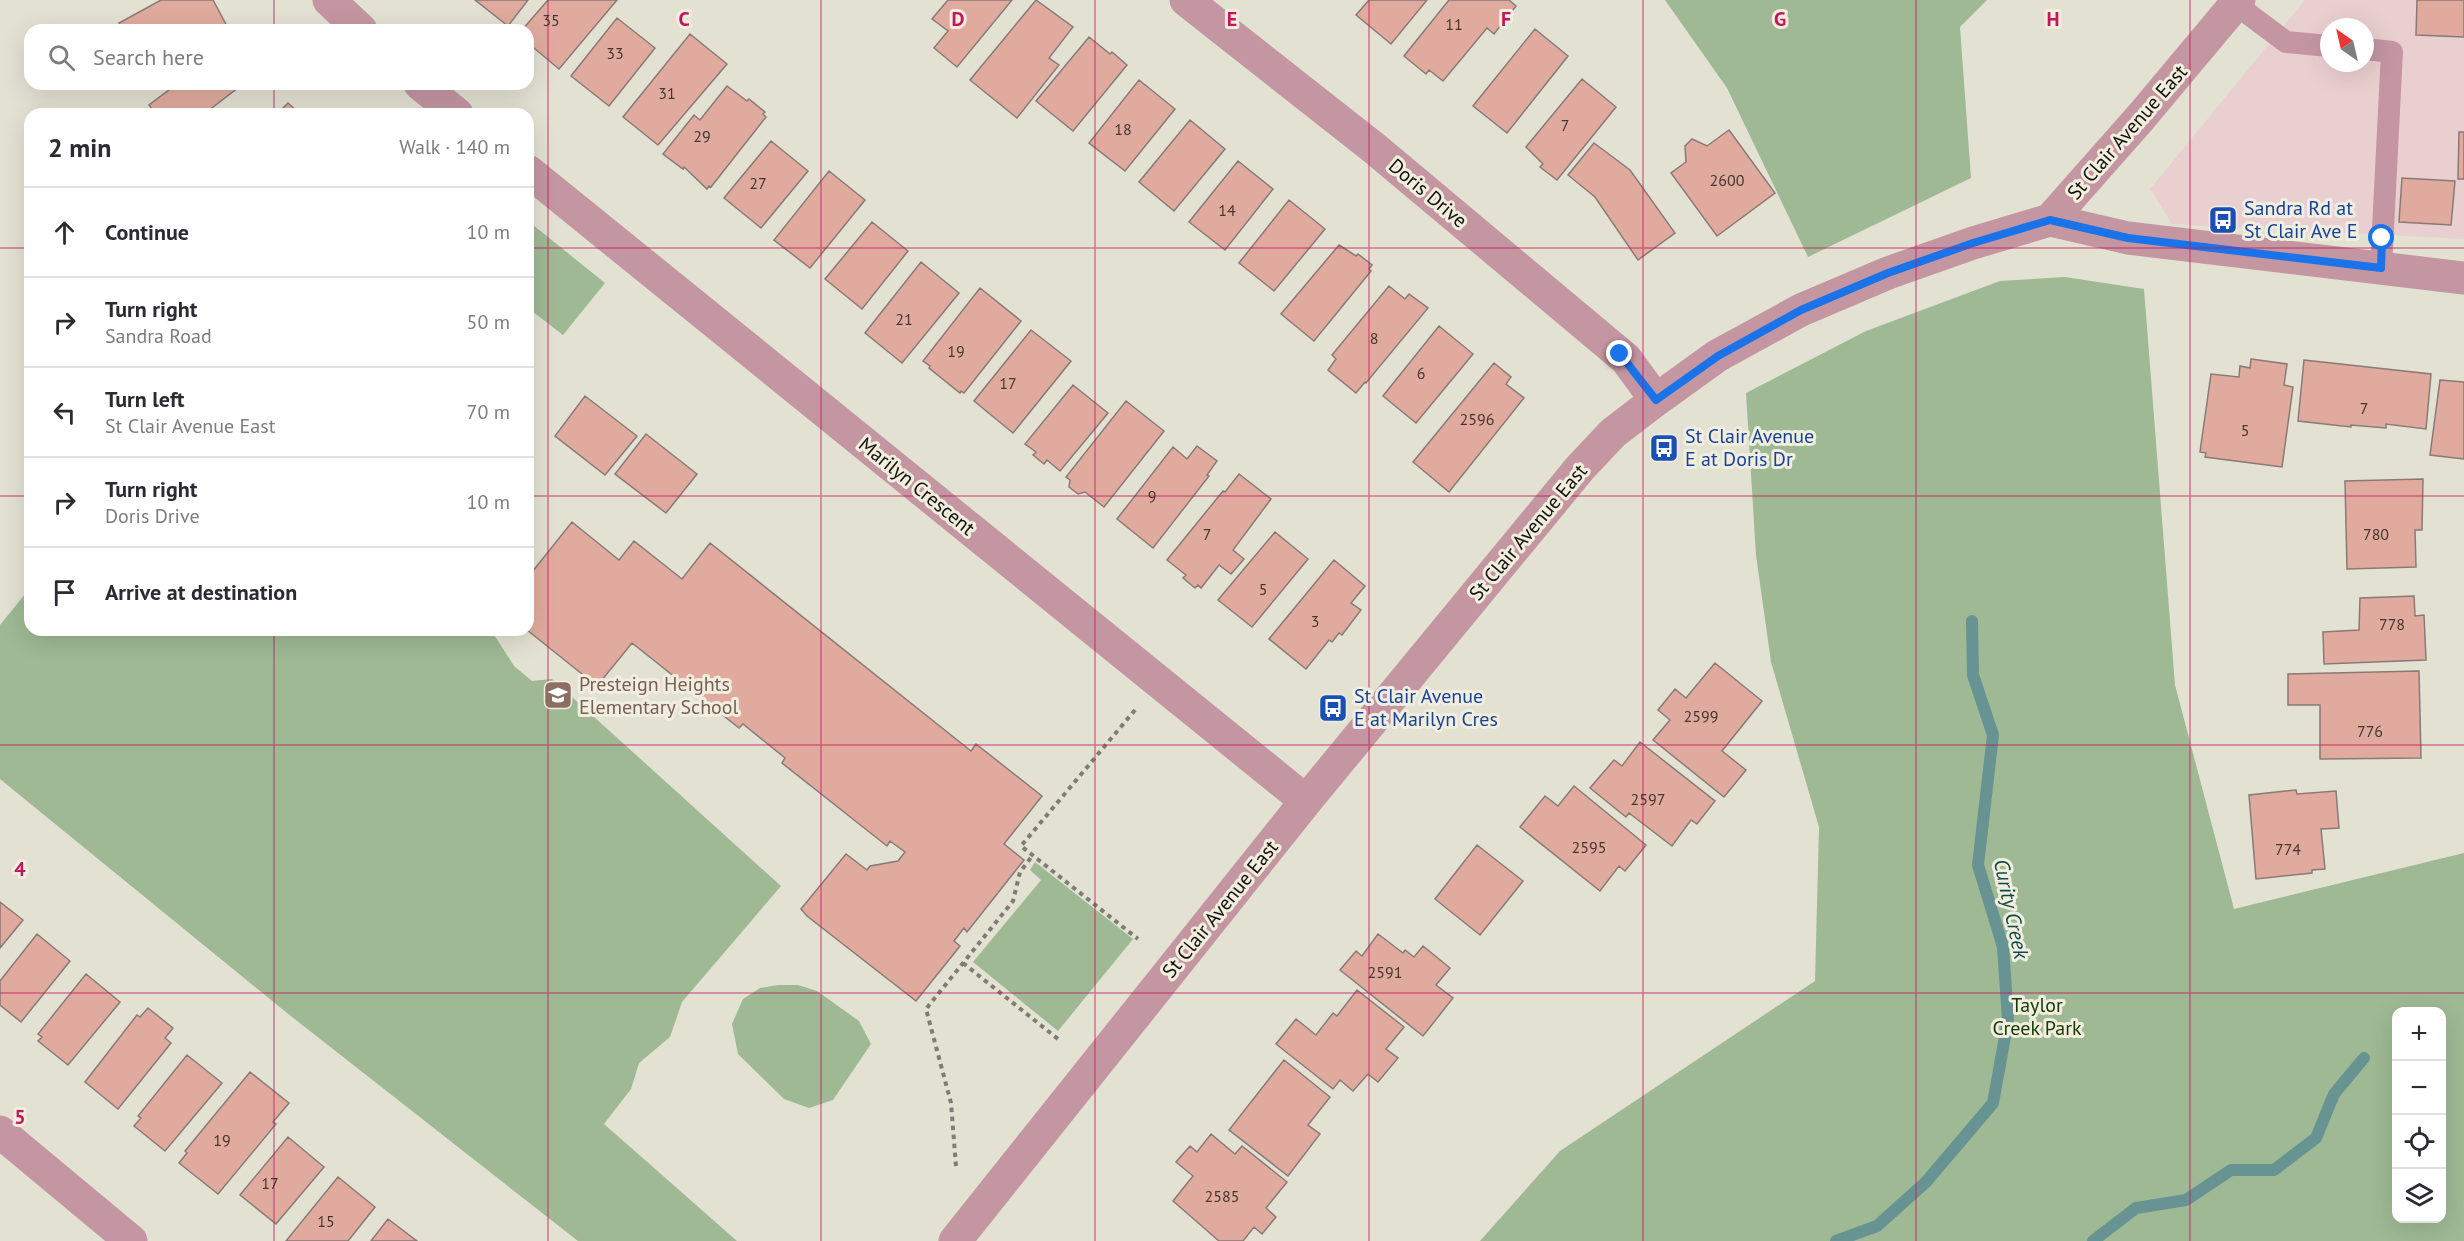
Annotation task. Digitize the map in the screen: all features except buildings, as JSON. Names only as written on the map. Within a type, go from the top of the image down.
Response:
[{"type":"street","points":[[329,0],[355,24]]},
{"type":"street","name":"Doris Drive","points":[[1186,0],[1374,148],[1626,359],[1656,400]]},
{"type":"street","name":"St Clair Avenue East","points":[[955,1241],[1306,801],[1580,468],[1613,433],[1718,356],[1801,310],[1898,269],[2050,220],[2141,117],[2237,2]]},
{"type":"street","points":[[427,90],[450,108]]},
{"type":"street","name":"Marilyn Crescent","points":[[534,176],[1306,801]]},
{"type":"street","points":[[2050,220],[2128,238],[2464,278]]},
{"type":"street","points":[[0,1132],[131,1241]]},
{"type":"lane","points":[[2237,2],[2286,42],[2320,45]]},
{"type":"lane","points":[[2374,51],[2392,52],[2381,268]]},
{"type":"path","points":[[1138,708],[1021,846],[1138,939]]},
{"type":"path","points":[[956,1166],[951,1103],[926,1009],[1013,901],[1020,872],[1033,855]]},
{"type":"path","points":[[963,963],[1058,1039]]},
{"type":"shaded area","points":[[2305,0],[2464,0],[2464,239],[2172,224],[2150,189]]},
{"type":"green space","points":[[1665,0],[1987,0],[1960,27],[1971,178],[1808,257],[1727,88]]},
{"type":"green space","points":[[534,226],[605,283],[563,335],[534,313]]},
{"type":"green space","name":"Taylor Creek Park","points":[[2065,277],[2144,289],[2175,685],[2234,909],[2464,853],[2464,1241],[1480,1241],[1560,1151],[1815,981],[1819,827],[1771,662],[1756,555],[1746,393],[1866,331],[2000,281]]},
{"type":"green space","points":[[24,595],[24,636],[495,636],[514,666],[532,681],[552,679],[781,886],[682,1002],[670,1037],[639,1063],[631,1089],[604,1124],[737,1241],[578,1241],[287,1013],[0,779],[0,625]]},
{"type":"green space","points":[[1035,862],[1133,939],[1058,1031],[973,962],[1041,880],[1030,870]]},
{"type":"green space","points":[[798,985],[817,991],[859,1021],[871,1044],[833,1100],[809,1108],[784,1099],[738,1054],[732,1024],[743,999],[760,988]]},
{"type":"waterway","name":"Curity Creek","points":[[1836,1241],[1877,1226],[1926,1182],[1993,1103],[2008,1020],[2003,947],[1978,865],[1993,735],[1973,675],[1972,621]]},
{"type":"waterway","points":[[2093,1241],[2136,1208],[2186,1200],[2231,1170],[2274,1170],[2316,1138],[2334,1094],[2364,1058]]},
{"type":"place","name":"Sandra Rd at St Clair Ave E","points":[[2223,220]]},
{"type":"place","name":"St Clair Avenue E at Doris Dr","points":[[1664,448]]},
{"type":"place","name":"Presteign Heights Elementary School","points":[[558,695]]},
{"type":"place","name":"St Clair Avenue E at Marilyn Cres","points":[[1333,708]]},
{"type":"route","points":[[1620,354],[1656,400],[1718,356],[1801,310],[1888,273],[1973,243],[2050,220],[2128,238],[2381,268],[2382,238]]}]
